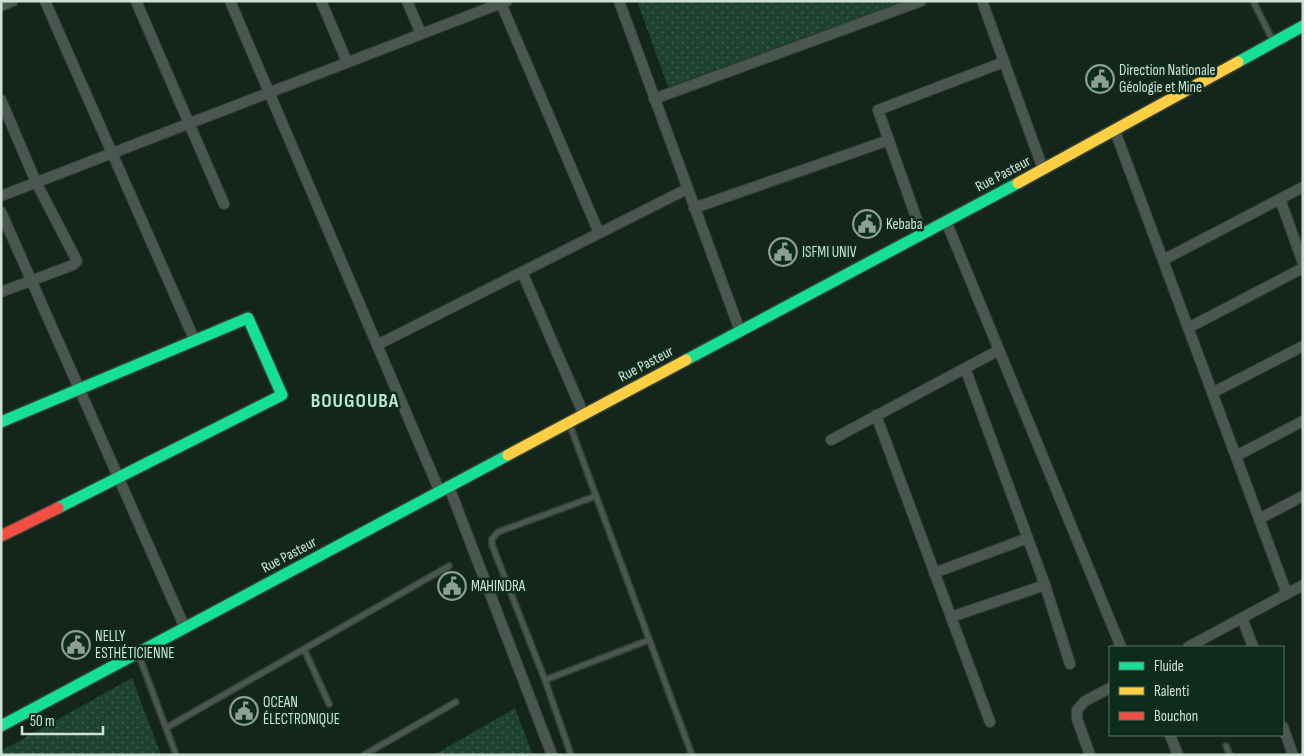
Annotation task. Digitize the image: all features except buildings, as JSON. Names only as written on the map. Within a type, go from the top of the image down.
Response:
[{"type":"main road","name":"Rue Pasteur","points":[[1,726],[1115,131],[1303,26]]},
{"type":"main road","points":[[1,422],[248,318],[282,395],[1,536]]},
{"type":"street","points":[[1,6],[13,1]]},
{"type":"street","points":[[45,1],[195,341]]},
{"type":"street","points":[[136,1],[224,204]]},
{"type":"street","points":[[230,1],[377,345],[444,489],[552,755]]},
{"type":"street","points":[[321,1],[348,62]]},
{"type":"street","points":[[407,1],[421,34]]},
{"type":"street","points":[[618,1],[740,331]]},
{"type":"street","points":[[654,99],[921,1]]},
{"type":"street","points":[[982,1],[1043,169]]},
{"type":"street","points":[[1,196],[502,2],[599,233]]},
{"type":"street","points":[[922,234],[878,110],[1004,62]]},
{"type":"street","points":[[1,100],[36,182],[77,261],[73,265],[1,292]]},
{"type":"street","points":[[1115,131],[1287,594]]},
{"type":"street","points":[[694,208],[889,140]]},
{"type":"street","points":[[1163,260],[1303,187]]},
{"type":"street","points":[[377,345],[687,189]]},
{"type":"street","points":[[1280,199],[1303,263]]},
{"type":"street","points":[[1,212],[184,628]]},
{"type":"street","points":[[946,221],[1121,646]]},
{"type":"street","points":[[1188,328],[1303,268]]},
{"type":"street","points":[[522,272],[584,415]]},
{"type":"street","points":[[1212,393],[1303,346]]},
{"type":"street","points":[[831,440],[1000,350]]},
{"type":"street","points":[[965,368],[1045,585],[1070,664]]},
{"type":"street","points":[[876,415],[990,722]]},
{"type":"street","points":[[1236,456],[1303,421]]},
{"type":"street","points":[[1259,519],[1303,496]]},
{"type":"street","points":[[934,573],[1028,538]]},
{"type":"street","points":[[951,617],[1045,585]]},
{"type":"street","points":[[1190,646],[1303,585]]},
{"type":"street","points":[[1242,618],[1253,646]]},
{"type":"street","points":[[1090,755],[1077,719],[1077,710],[1086,701],[1109,689]]},
{"type":"street","points":[[1284,730],[1293,755]]},
{"type":"street","points":[[1170,736],[1178,755]]},
{"type":"lane","points":[[1253,1],[1274,42]]},
{"type":"lane","points":[[569,422],[692,755]]},
{"type":"lane","points":[[571,755],[545,680],[492,545],[492,538],[498,532],[596,496]]},
{"type":"lane","points":[[166,728],[450,566]]},
{"type":"lane","points":[[545,680],[650,640]]},
{"type":"lane","points":[[304,649],[330,704]]},
{"type":"lane","points":[[138,653],[176,755]]},
{"type":"lane","points":[[364,755],[456,702]]},
{"type":"lane","points":[[1226,746],[1230,755]]},
{"type":"green space","points":[[637,1],[904,1],[668,87]]},
{"type":"green space","points":[[132,678],[161,755],[2,755],[1,751]]},
{"type":"green space","points":[[515,708],[533,755],[434,755]]},
{"type":"traffic: fast","points":[[1238,62],[1303,26]]},
{"type":"traffic: fast","points":[[686,360],[1018,183]]},
{"type":"traffic: fast","points":[[1,422],[248,318],[282,395],[58,508]]},
{"type":"traffic: fast","points":[[1,726],[508,455]]},
{"type":"traffic: slow","points":[[1018,183],[1238,62]]},
{"type":"traffic: slow","points":[[508,455],[686,360]]},
{"type":"traffic: jam","points":[[1,536],[58,508]]},
{"type":"place","name":"Direction Nationale Géologie et Mine","points":[[1100,79]]},
{"type":"place","name":"Kebaba","points":[[867,224]]},
{"type":"place","name":"ISFMI UNIV","points":[[783,252]]},
{"type":"place","name":"MAHINDRA","points":[[452,586]]},
{"type":"place","name":"NELLY ESTHÉTICIENNE","points":[[76,645]]},
{"type":"place","name":"OCEAN ÉLECTRONIQUE","points":[[244,711]]},
{"type":"district","name":"BOUGOUBA","points":[[355,401]]}]
